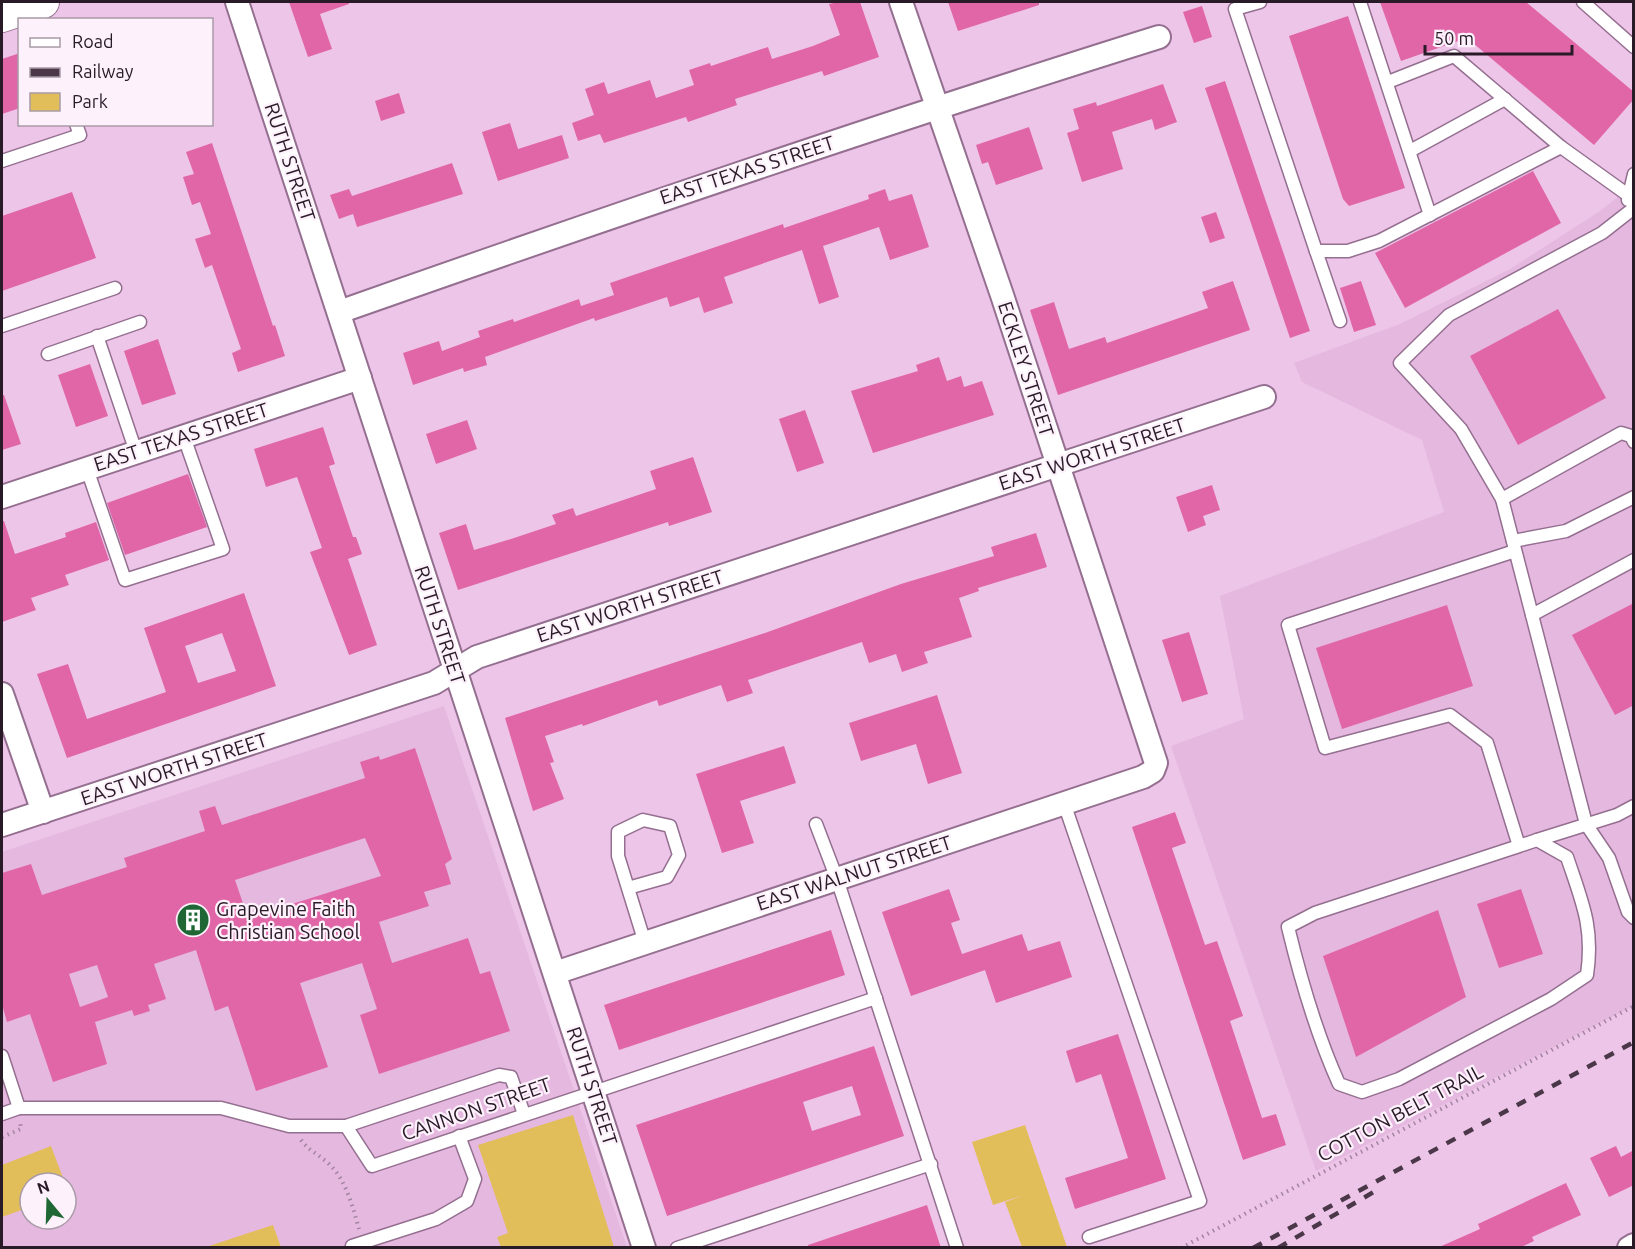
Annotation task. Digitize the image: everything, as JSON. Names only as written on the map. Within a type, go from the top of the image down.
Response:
[{"type":"street","name":"RUTH STREET","points":[[237,2],[644,1248]]},
{"type":"street","name":"ECKLEY STREET","points":[[901,2],[1154,749],[1156,763],[1153,771]]},
{"type":"street","points":[[2,16],[40,8]]},
{"type":"street","name":"EAST TEXAS STREET","points":[[339,312],[624,211],[937,106],[1159,37]]},
{"type":"street","name":"EAST TEXAS STREET","points":[[2,497],[360,378]]},
{"type":"street","name":"EAST WORTH STREET","points":[[2,825],[434,683],[477,657],[1264,397]]},
{"type":"street","points":[[2,694],[43,812]]},
{"type":"street","name":"EAST WALNUT STREET","points":[[555,973],[1143,777],[1153,771]]},
{"type":"street","points":[[1629,1248],[1634,1245]]},
{"type":"lane","points":[[1260,2],[1234,5],[1340,321]]},
{"type":"lane","points":[[1360,2],[1388,81],[1430,215]]},
{"type":"lane","points":[[1583,2],[1634,47]]},
{"type":"lane","points":[[1388,81],[1454,56],[1561,147],[1628,195]]},
{"type":"lane","points":[[1410,152],[1505,99]]},
{"type":"lane","points":[[2,161],[80,135],[77,126]]},
{"type":"lane","points":[[1316,251],[1348,250],[1380,241],[1561,147]]},
{"type":"lane","points":[[1634,174],[1628,195],[1630,210],[1602,233],[1449,315],[1400,363],[1461,429],[1502,499],[1586,824],[1609,858],[1628,912],[1634,918]]},
{"type":"lane","points":[[2,326],[115,288]]},
{"type":"lane","points":[[48,354],[140,321]]},
{"type":"lane","points":[[97,336],[136,452]]},
{"type":"lane","points":[[1502,499],[1621,433],[1631,436],[1634,442]]},
{"type":"lane","points":[[87,469],[125,580],[223,549],[184,437]]},
{"type":"lane","points":[[1519,846],[1487,743],[1450,715],[1325,748],[1288,625],[1514,546],[1566,531],[1634,496]]},
{"type":"lane","points":[[1532,615],[1634,560]]},
{"type":"lane","points":[[1064,803],[1200,1202],[1089,1237]]},
{"type":"lane","points":[[1537,840],[1568,857],[1588,921],[1591,947],[1587,975],[1551,999],[1399,1079],[1362,1092],[1339,1084],[1320,1043],[1300,978],[1288,927],[1315,913],[1537,840],[1586,824],[1617,815],[1634,806]]},
{"type":"lane","points":[[628,888],[667,877],[680,855],[670,826],[643,820],[618,832],[618,856],[645,943]]},
{"type":"lane","points":[[816,824],[837,879],[957,1248]]},
{"type":"lane","name":"CANNON STREET","points":[[346,1126],[372,1166],[593,1090],[876,998]]},
{"type":"lane","points":[[2,1056],[19,1108]]},
{"type":"lane","points":[[2,1114],[19,1108],[221,1108],[289,1126],[346,1126],[499,1075],[511,1077],[524,1114]]},
{"type":"lane","points":[[352,1246],[436,1219],[467,1201],[475,1179],[459,1136]]},
{"type":"lane","points":[[676,1248],[931,1164]]},
{"type":"path","name":"COTTON BELT TRAIL","points":[[1181,1248],[1634,1006]]},
{"type":"path","points":[[289,1126],[308,1150],[331,1165],[348,1196],[360,1231]]},
{"type":"shaded area","points":[[1633,185],[1633,1006],[1316,1171],[1171,746],[1244,719],[1220,596],[1444,512],[1422,440],[1302,382],[1294,363],[1400,324],[1510,269],[1600,211]]},
{"type":"shaded area","points":[[444,706],[627,1247],[2,1247],[2,852]]},
{"type":"green space","points":[[573,1115],[614,1247],[501,1247],[497,1237],[508,1233],[478,1145]]},
{"type":"green space","points":[[1025,1125],[1067,1247],[1022,1247],[1005,1202],[1021,1196],[993,1205],[972,1142]]},
{"type":"green space","points":[[51,1146],[60,1171],[18,1171],[18,1211],[2,1217],[2,1165]]},
{"type":"green space","points":[[273,1225],[281,1247],[206,1247]]},
{"type":"building","points":[[289,2],[349,2],[349,4],[320,14],[332,49],[308,57]]},
{"type":"building","points":[[860,2],[879,57],[824,76],[822,71],[735,99],[737,105],[688,122],[686,117],[604,143],[600,134],[578,141],[572,123],[594,115],[585,89],[604,82],[608,94],[650,80],[656,98],[694,85],[689,70],[710,63],[711,66],[768,47],[772,59],[813,46],[840,35],[829,4]]},
{"type":"building","points":[[948,2],[1039,2],[1039,5],[958,31]]},
{"type":"building","points":[[1380,2],[1526,2],[1634,92],[1634,99],[1594,145],[1467,38],[1401,61]]},
{"type":"building","points":[[1202,6],[1212,37],[1194,43],[1183,12]]},
{"type":"building","points":[[1348,16],[1405,188],[1349,206],[1343,199],[1289,36]]},
{"type":"building","points":[[18,54],[18,109],[2,114],[2,59]]},
{"type":"building","points":[[1225,81],[1310,331],[1290,338],[1205,88]]},
{"type":"building","points":[[1163,84],[1177,122],[1155,130],[1152,119],[1112,132],[1123,169],[1082,182],[1067,133],[1079,129],[1073,109],[1096,102],[1097,106]]},
{"type":"building","points":[[399,93],[405,113],[381,121],[375,101]]},
{"type":"building","points":[[510,123],[518,149],[562,135],[569,158],[498,181],[482,132]]},
{"type":"building","points":[[1029,127],[1043,169],[996,185],[988,162],[982,164],[976,145]]},
{"type":"building","points":[[212,143],[285,356],[238,372],[232,353],[241,349],[212,265],[205,268],[195,239],[211,234],[200,202],[192,205],[183,177],[194,174],[186,152]]},
{"type":"building","points":[[452,163],[463,194],[357,227],[353,214],[339,219],[330,195],[349,189],[352,196]]},
{"type":"building","points":[[1533,171],[1561,223],[1405,308],[1375,253]]},
{"type":"building","points":[[885,189],[889,201],[912,194],[929,247],[890,260],[879,227],[823,246],[839,297],[819,304],[802,250],[724,277],[733,303],[704,313],[699,297],[670,307],[667,297],[595,321],[594,318],[485,357],[487,365],[464,372],[463,368],[413,385],[403,353],[439,341],[442,351],[480,337],[478,331],[513,319],[514,322],[579,299],[581,306],[614,295],[610,283],[783,224],[784,228],[869,199],[868,195]]},
{"type":"building","points":[[72,192],[96,258],[2,291],[2,216]]},
{"type":"building","points":[[1216,212],[1225,238],[1210,243],[1201,217]]},
{"type":"building","points":[[1233,281],[1250,330],[1058,395],[1030,310],[1054,302],[1069,349],[1105,337],[1107,343],[1208,308],[1202,292]]},
{"type":"building","points":[[1361,281],[1376,325],[1354,332],[1340,288]]},
{"type":"building","points":[[1558,309],[1606,398],[1518,445],[1470,356]]},
{"type":"building","points":[[158,339],[176,394],[142,405],[124,351]]},
{"type":"building","points":[[939,357],[947,381],[961,376],[964,387],[982,381],[994,415],[873,453],[851,391],[918,371],[916,365]]},
{"type":"building","points":[[90,364],[108,416],[76,427],[58,375]]},
{"type":"building","points":[[2,395],[4,395],[21,444],[2,450]]},
{"type":"building","points":[[805,410],[824,463],[797,472],[779,419]]},
{"type":"building","points":[[467,420],[477,449],[436,464],[426,434]]},
{"type":"building","points":[[323,427],[335,464],[329,466],[353,537],[356,537],[362,554],[348,559],[377,645],[349,655],[310,552],[322,548],[297,477],[266,487],[254,449]]},
{"type":"building","points":[[693,457],[712,512],[669,526],[668,522],[458,590],[439,533],[466,524],[474,550],[511,539],[556,524],[552,515],[573,508],[576,516],[656,489],[650,471]]},
{"type":"building","points":[[188,474],[207,527],[125,555],[107,503]]},
{"type":"building","points":[[1212,485],[1220,510],[1203,516],[1206,525],[1188,532],[1176,497]]},
{"type":"building","points":[[2,521],[4,521],[15,554],[66,537],[65,533],[96,522],[109,560],[65,575],[69,585],[31,598],[36,610],[2,622]]},
{"type":"building","points":[[1036,533],[1047,567],[978,588],[979,591],[959,598],[972,637],[924,652],[928,663],[902,672],[896,654],[869,663],[862,642],[748,680],[753,693],[727,702],[721,685],[659,706],[657,700],[583,726],[582,724],[545,736],[554,762],[550,763],[564,799],[533,811],[505,718],[765,633],[901,584],[994,556],[991,547]]},
{"type":"building","points":[[244,593],[276,686],[67,758],[37,674],[68,664],[87,719],[166,692],[144,628]],"holes":[[[222,633],[236,671],[198,683],[185,646]]]},
{"type":"building","points":[[1634,603],[1634,705],[1615,715],[1572,635]]},
{"type":"building","points":[[1447,605],[1473,686],[1342,729],[1316,648]]},
{"type":"building","points":[[1189,632],[1208,694],[1182,702],[1162,640]]},
{"type":"building","points":[[937,695],[962,773],[928,784],[916,744],[861,761],[849,723]]},
{"type":"building","points":[[784,746],[796,783],[740,801],[754,843],[722,853],[696,774]]},
{"type":"building","name":"Grapevine Faith Christian School","points":[[415,748],[452,859],[445,864],[451,884],[424,892],[429,906],[379,922],[392,963],[468,938],[480,974],[490,971],[510,1031],[379,1074],[360,1015],[377,1009],[362,963],[300,983],[328,1067],[256,1091],[228,1006],[215,1011],[196,950],[154,964],[166,999],[148,1005],[150,1011],[134,1016],[132,1010],[95,1022],[107,1064],[53,1082],[30,1014],[7,1022],[2,1004],[2,873],[31,864],[42,895],[127,867],[124,858],[205,831],[199,811],[215,806],[222,825],[365,778],[360,762],[379,756],[380,760]],"holes":[[[365,838],[381,876],[248,918],[235,880]],[[97,965],[108,997],[80,1007],[69,974]]]},
{"type":"building","points":[[1175,812],[1186,843],[1172,848],[1205,945],[1217,941],[1243,1016],[1230,1021],[1262,1118],[1276,1114],[1286,1145],[1243,1160],[1132,827]]},
{"type":"building","points":[[949,889],[960,920],[951,923],[962,954],[1022,934],[1028,951],[1060,941],[1072,977],[996,1003],[985,970],[911,996],[882,912]]},
{"type":"building","points":[[1521,889],[1543,954],[1499,968],[1477,904]]},
{"type":"building","points":[[1438,910],[1466,997],[1356,1057],[1323,956]]},
{"type":"building","points":[[831,930],[845,975],[619,1050],[604,1005]]},
{"type":"building","points":[[1118,1034],[1166,1179],[1075,1209],[1065,1178],[1128,1158],[1101,1074],[1076,1083],[1066,1051]]},
{"type":"building","points":[[874,1046],[904,1136],[667,1216],[636,1125]],"holes":[[[852,1086],[861,1115],[812,1131],[803,1102]]]},
{"type":"building","points":[[1616,1146],[1621,1157],[1634,1150],[1634,1185],[1609,1197],[1590,1158]]},
{"type":"building","points":[[1566,1183],[1581,1215],[1532,1237],[1534,1241],[1519,1248],[1437,1248],[1480,1229],[1478,1224]]},
{"type":"building","points":[[927,1205],[941,1248],[809,1248],[808,1245]]},
{"type":"railway","points":[[1253,1248],[1634,1042]]},
{"type":"railway","points":[[1278,1248],[1377,1190]]},
{"type":"place","name":"Grapevine Faith Christian School","points":[[193,920]]}]
